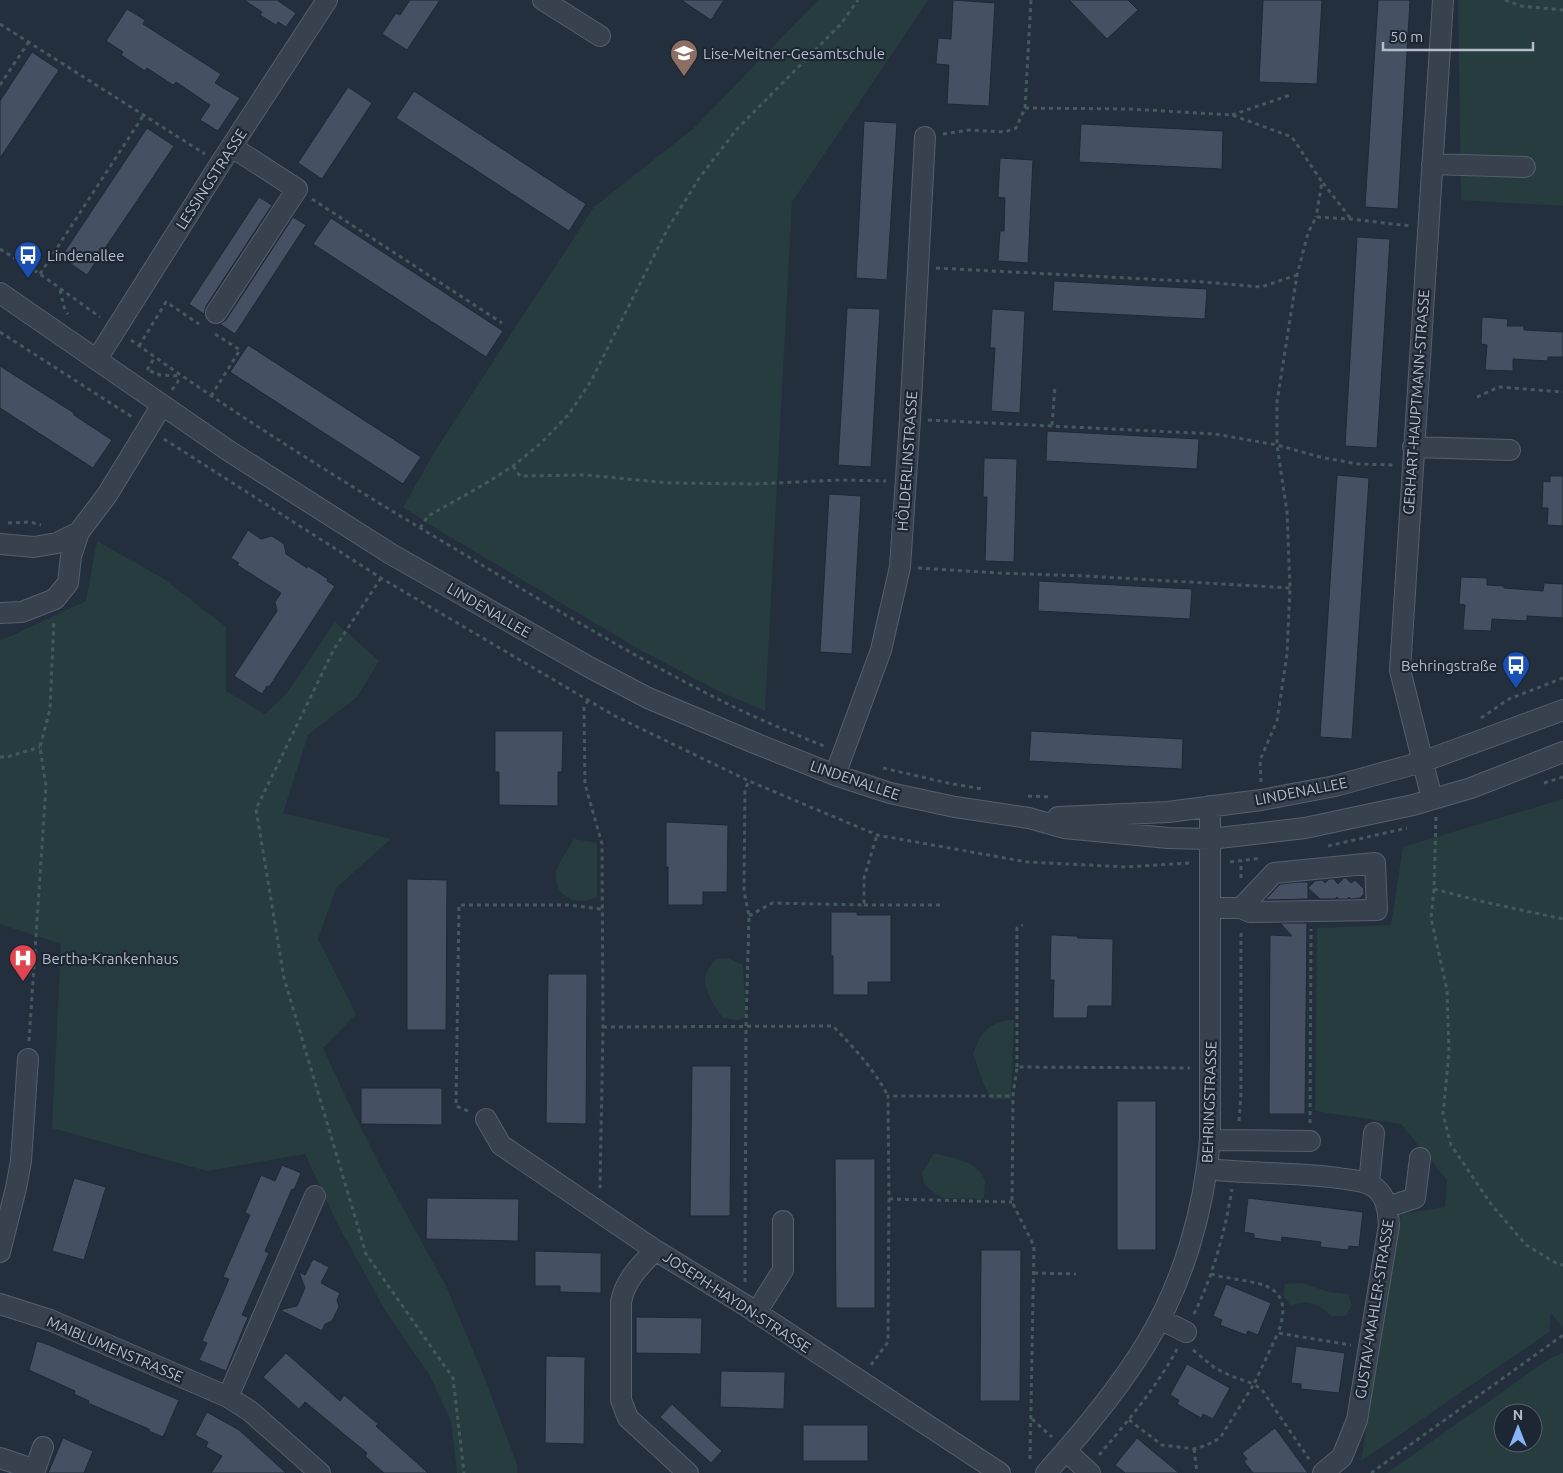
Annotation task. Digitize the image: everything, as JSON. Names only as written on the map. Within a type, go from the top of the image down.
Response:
[{"type":"street","name":"LESSINGSTRASSE","points":[[97,359],[220,164],[328,0]]},
{"type":"street","points":[[543,0],[600,36]]},
{"type":"street","name":"GERHART-HAUPTMANN-STRASSE","points":[[1432,799],[1400,670],[1412,456],[1443,0]]},
{"type":"street","name":"HÖLDERLINSTRASSE","points":[[835,775],[881,650],[900,567],[925,137]]},
{"type":"street","points":[[216,313],[297,189],[232,147]]},
{"type":"street","points":[[1432,164],[1525,167]]},
{"type":"street","name":"LINDENALLEE","points":[[0,294],[237,456],[391,554],[589,667],[648,698],[757,744],[835,775],[912,799],[1029,818],[1064,828],[1168,838],[1210,839],[1305,828],[1432,799],[1471,788],[1563,752]]},
{"type":"street","points":[[0,613],[22,612],[55,599],[68,583],[71,556],[79,532],[107,495],[162,406]]},
{"type":"street","points":[[1412,456],[1510,450]]},
{"type":"street","points":[[0,544],[34,547],[57,543],[79,532]]},
{"type":"street","name":"LINDENALLEE","points":[[1029,818],[1168,812],[1261,800],[1335,786],[1422,762],[1563,710]]},
{"type":"street","name":"BEHRINGSTRASSE","points":[[1038,1469],[1066,1451],[1130,1369],[1160,1318],[1180,1271],[1201,1204],[1210,1140],[1210,806]]},
{"type":"street","points":[[1210,908],[1241,908],[1250,912],[1377,910],[1376,863],[1274,873],[1241,908]]},
{"type":"street","points":[[0,1252],[21,1161],[28,1059]]},
{"type":"street","name":"JOSEPH-HAYDN-STRASSE","points":[[486,1119],[501,1145],[654,1250],[750,1309],[1000,1473]]},
{"type":"street","points":[[1207,1169],[1235,1172],[1306,1174],[1366,1182],[1370,1174],[1374,1133]]},
{"type":"street","points":[[1210,1140],[1310,1141]]},
{"type":"street","points":[[1388,1207],[1415,1198],[1420,1158]]},
{"type":"street","name":"GUSTAV-MAHLER-STRASSE","points":[[1319,1469],[1342,1457],[1348,1445],[1357,1420],[1369,1348],[1389,1225],[1388,1207],[1377,1189],[1366,1182]]},
{"type":"street","points":[[228,1397],[315,1196]]},
{"type":"street","points":[[750,1309],[783,1270],[783,1221]]},
{"type":"street","points":[[654,1250],[635,1271],[624,1290],[622,1302],[622,1400],[628,1418],[688,1473]]},
{"type":"street","name":"MAIBLUMENSTRASSE","points":[[0,1304],[50,1320],[228,1397],[250,1412],[320,1473]]},
{"type":"street","points":[[1160,1318],[1186,1338]]},
{"type":"street","points":[[0,1458],[35,1470],[43,1447]]},
{"type":"street","points":[[1066,1451],[1090,1473]]},
{"type":"path","points":[[420,528],[428,516],[513,466],[541,443],[569,414],[591,381],[668,228],[700,177],[736,129],[840,25],[858,0]]},
{"type":"path","points":[[925,137],[970,130],[1005,132],[1016,128],[1025,108],[1030,0]]},
{"type":"path","points":[[1506,0],[1521,6],[1563,10]]},
{"type":"path","points":[[0,24],[220,164]]},
{"type":"path","points":[[0,85],[28,43]]},
{"type":"path","points":[[1232,115],[1290,95]]},
{"type":"path","points":[[1025,108],[1130,109],[1232,115],[1292,137],[1322,182],[1351,219]]},
{"type":"path","points":[[40,274],[143,116]]},
{"type":"path","points":[[1261,800],[1260,760],[1277,721],[1287,654],[1290,588],[1287,512],[1277,445],[1277,402],[1298,275],[1308,233],[1316,217],[1322,182]]},
{"type":"path","points":[[297,189],[502,323]]},
{"type":"path","points":[[1316,217],[1351,219],[1428,229]]},
{"type":"path","points":[[0,249],[60,288]]},
{"type":"path","points":[[918,267],[1204,282],[1261,287],[1298,275]]},
{"type":"path","points":[[139,346],[166,302],[240,350],[211,396]]},
{"type":"path","points":[[1052,425],[1055,386]]},
{"type":"path","points":[[1477,397],[1499,387],[1563,392]]},
{"type":"path","points":[[910,419],[1216,434],[1277,445],[1320,457],[1358,464],[1412,456]]},
{"type":"path","points":[[513,466],[520,476],[586,475],[669,483],[755,484],[840,480],[906,481]]},
{"type":"path","points":[[900,567],[1290,588]]},
{"type":"path","points":[[381,578],[334,648],[256,809],[284,978],[366,1254],[453,1378],[464,1473]]},
{"type":"path","points":[[28,1059],[46,786],[40,747],[50,709],[55,599]]},
{"type":"path","points":[[588,700],[584,707],[585,784],[602,844],[603,1027],[600,1212]]},
{"type":"path","points":[[0,757],[7,757],[40,747]]},
{"type":"path","points":[[749,781],[745,789],[744,891],[749,916],[746,1027],[750,1309]]},
{"type":"path","points":[[1437,819],[1431,918],[1447,990],[1449,1052],[1443,1114],[1451,1145],[1491,1204],[1526,1245],[1556,1263],[1563,1265]]},
{"type":"path","points":[[864,905],[864,878],[877,835]]},
{"type":"path","points":[[1434,889],[1563,919]]},
{"type":"path","points":[[749,916],[772,903],[943,905]]},
{"type":"path","points":[[486,1119],[456,1106],[458,905],[568,905],[601,909]]},
{"type":"path","points":[[1310,1141],[1312,911]]},
{"type":"path","points":[[1023,925],[1017,928],[1017,1067],[1013,1096],[1012,1202],[1034,1246],[1032,1419],[1038,1469]]},
{"type":"path","points":[[603,1027],[832,1026],[865,1060],[879,1078],[888,1096],[888,1342],[860,1382]]},
{"type":"path","points":[[1017,1067],[1211,1068]]},
{"type":"path","points":[[888,1096],[1013,1096]]},
{"type":"path","points":[[889,1199],[1012,1202]]},
{"type":"path","points":[[1034,1273],[1076,1274]]},
{"type":"path","points":[[1129,1420],[1162,1445],[1194,1449],[1220,1438],[1254,1384],[1283,1321],[1284,1308],[1280,1296],[1269,1287],[1245,1279],[1211,1274]]},
{"type":"path","points":[[1278,1333],[1369,1348]]},
{"type":"path","points":[[1371,1473],[1563,1335]]},
{"type":"path","points":[[1186,1338],[1215,1368],[1254,1384],[1262,1390],[1319,1469]]},
{"type":"path","points":[[1032,1419],[1066,1451]]},
{"type":"path","points":[[1194,1449],[1197,1473]]},
{"type":"green space","points":[[818,0],[928,0],[792,202],[765,711],[719,691],[642,651],[403,507],[440,443],[594,207],[693,129]]},
{"type":"green space","points":[[1458,0],[1563,0],[1563,206],[1461,200]]},
{"type":"green space","points":[[97,541],[164,579],[226,627],[226,691],[265,714],[286,694],[335,622],[379,661],[357,697],[308,735],[283,813],[391,839],[336,888],[318,939],[356,1014],[323,1048],[386,1177],[446,1286],[485,1379],[518,1467],[517,1473],[457,1473],[451,1421],[429,1374],[386,1312],[337,1223],[305,1154],[207,1171],[52,1128],[61,944],[0,924],[0,640],[86,601]]},
{"type":"green space","points":[[1563,799],[1563,1328],[1551,1313],[1549,1332],[1361,1461],[1401,1214],[1445,1207],[1447,1180],[1401,1124],[1315,1111],[1317,928],[1391,925],[1403,847]]},
{"type":"green space","points":[[574,839],[597,843],[597,897],[590,900],[582,901],[569,898],[559,889],[557,883],[556,874],[558,866]]},
{"type":"green space","points":[[728,958],[743,965],[746,1017],[738,1020],[723,1018],[712,1001],[705,981],[709,969],[716,959]]},
{"type":"green space","points":[[1014,1020],[1011,1099],[991,1099],[973,1054],[983,1033],[992,1025],[998,1022]]},
{"type":"green space","points":[[934,1153],[965,1162],[978,1170],[983,1176],[985,1183],[984,1199],[943,1198],[935,1194],[924,1184],[922,1173]]},
{"type":"green space","points":[[1302,1283],[1329,1292],[1348,1294],[1352,1305],[1346,1316],[1331,1316],[1319,1306],[1306,1302],[1290,1305],[1283,1295],[1285,1284]]},
{"type":"green space","points":[[1563,1353],[1563,1473],[1387,1473],[1549,1359]]},
{"type":"building","points":[[244,0],[277,0],[296,13],[286,27],[278,22],[276,25],[260,15],[262,12]]},
{"type":"building","points":[[410,0],[440,0],[407,50],[382,34],[396,13],[400,15]]},
{"type":"building","points":[[681,0],[724,0],[711,20]]},
{"type":"building","points":[[953,0],[995,3],[989,106],[947,104],[949,65],[936,64],[938,38],[951,39]]},
{"type":"building","points":[[1069,0],[1128,0],[1138,10],[1107,39]]},
{"type":"building","points":[[1263,0],[1322,0],[1317,84],[1259,82]]},
{"type":"building","points":[[1378,0],[1410,0],[1398,209],[1365,207]]},
{"type":"building","points":[[127,9],[145,20],[143,24],[221,74],[215,83],[240,98],[218,131],[200,120],[210,105],[176,82],[173,85],[147,68],[145,71],[121,55],[123,52],[106,41]]},
{"type":"building","points":[[32,52],[59,70],[0,158],[0,101]]},
{"type":"building","points":[[348,87],[372,103],[322,179],[298,163]]},
{"type":"building","points":[[414,91],[586,204],[569,231],[396,118]]},
{"type":"building","points":[[864,121],[897,123],[887,280],[856,278]]},
{"type":"building","points":[[1081,124],[1223,131],[1222,169],[1079,162]]},
{"type":"building","points":[[147,128],[174,146],[87,275],[61,257]]},
{"type":"building","points":[[1000,158],[1033,160],[1028,263],[998,261],[1000,231],[1004,231],[1005,198],[998,197]]},
{"type":"building","points":[[259,197],[272,205],[206,306],[204,314],[189,304]]},
{"type":"building","points":[[293,217],[306,225],[235,334],[220,324],[226,320]]},
{"type":"building","points":[[331,218],[503,331],[486,357],[313,244]]},
{"type":"building","points":[[1357,237],[1390,239],[1377,448],[1345,446]]},
{"type":"building","points":[[1054,281],[1207,289],[1205,319],[1052,311]]},
{"type":"building","points":[[847,308],[880,309],[871,467],[838,465]]},
{"type":"building","points":[[992,309],[1025,311],[1020,413],[991,411],[995,348],[990,348]]},
{"type":"building","points":[[1482,317],[1508,319],[1507,326],[1524,326],[1524,330],[1563,332],[1563,357],[1548,357],[1548,361],[1513,359],[1513,371],[1485,370],[1487,345],[1481,344]]},
{"type":"building","points":[[248,345],[421,457],[403,484],[230,372]]},
{"type":"building","points":[[0,366],[74,413],[74,415],[112,440],[93,468],[0,408]]},
{"type":"building","points":[[1047,431],[1199,439],[1197,469],[1046,461]]},
{"type":"building","points":[[984,458],[1017,459],[1014,562],[985,561],[987,497],[983,497]]},
{"type":"building","points":[[1337,475],[1369,478],[1352,739],[1320,737]]},
{"type":"building","points":[[1550,476],[1563,476],[1563,526],[1547,525],[1548,508],[1542,508],[1543,481],[1550,482]]},
{"type":"building","points":[[829,494],[861,496],[852,654],[820,652]]},
{"type":"building","points":[[248,530],[261,539],[272,536],[284,544],[286,554],[328,579],[327,581],[335,586],[269,687],[267,686],[262,694],[234,676],[277,611],[275,602],[281,593],[237,565],[239,563],[231,558]]},
{"type":"building","points":[[1461,577],[1487,578],[1487,585],[1504,586],[1504,588],[1543,591],[1544,583],[1563,584],[1563,618],[1527,616],[1527,621],[1492,619],[1491,631],[1463,630],[1465,605],[1459,604]]},
{"type":"building","points":[[1039,581],[1192,589],[1190,619],[1038,611]]},
{"type":"building","points":[[495,731],[563,731],[562,772],[558,772],[558,806],[499,805],[499,772],[495,772]]},
{"type":"building","points":[[1031,731],[1183,739],[1182,769],[1029,761]]},
{"type":"building","points":[[666,822],[728,825],[727,892],[703,892],[703,905],[668,905]]},
{"type":"building","points":[[1344,878],[1351,883],[1355,880],[1364,889],[1364,894],[1360,898],[1351,899],[1349,897],[1348,899],[1339,899],[1337,897],[1335,899],[1320,899],[1308,888],[1315,881],[1322,880],[1325,883],[1329,879],[1334,879],[1338,884]]},
{"type":"building","points":[[407,879],[447,880],[446,1030],[407,1030]]},
{"type":"building","points":[[1308,882],[1308,899],[1265,900],[1280,884]]},
{"type":"building","points":[[831,912],[857,912],[857,915],[891,915],[891,982],[868,982],[868,995],[833,995]]},
{"type":"building","points":[[1280,923],[1307,923],[1305,1114],[1269,1114],[1270,935],[1292,936]]},
{"type":"building","points":[[1051,935],[1113,939],[1112,1006],[1088,1006],[1087,1018],[1053,1018],[1054,980],[1050,980]]},
{"type":"building","points":[[548,974],[587,974],[586,1124],[546,1123]]},
{"type":"building","points":[[692,1066],[731,1066],[730,1216],[690,1216]]},
{"type":"building","points":[[361,1088],[442,1088],[442,1125],[361,1124]]},
{"type":"building","points":[[1117,1101],[1156,1101],[1156,1250],[1117,1250]]},
{"type":"building","points":[[835,1159],[875,1159],[875,1308],[836,1308]]},
{"type":"building","points":[[282,1165],[301,1173],[265,1251],[269,1253],[242,1315],[248,1317],[226,1371],[199,1360],[207,1343],[202,1341],[229,1279],[223,1277],[250,1215],[245,1213],[261,1175],[275,1181]]},
{"type":"building","points":[[74,1178],[106,1187],[84,1260],[52,1251]]},
{"type":"building","points":[[427,1198],[519,1199],[518,1241],[426,1239]]},
{"type":"building","points":[[1248,1198],[1363,1212],[1359,1247],[1349,1246],[1348,1250],[1320,1247],[1321,1242],[1282,1237],[1281,1242],[1254,1238],[1254,1234],[1244,1232]]},
{"type":"building","points":[[981,1250],[1021,1250],[1020,1401],[980,1401]]},
{"type":"building","points":[[535,1251],[601,1253],[601,1293],[560,1292],[560,1286],[535,1286]]},
{"type":"building","points":[[313,1259],[329,1267],[321,1283],[340,1293],[337,1300],[339,1307],[332,1321],[325,1324],[322,1331],[280,1310],[297,1306],[305,1288],[299,1272],[305,1275]]},
{"type":"building","points":[[1226,1284],[1271,1303],[1258,1335],[1248,1331],[1246,1335],[1220,1325],[1222,1320],[1213,1316]]},
{"type":"building","points":[[636,1317],[702,1318],[701,1354],[636,1353]]},
{"type":"building","points":[[37,1341],[179,1400],[163,1437],[149,1431],[149,1429],[88,1403],[89,1401],[74,1394],[75,1391],[29,1370]]},
{"type":"building","points":[[1296,1346],[1345,1353],[1339,1393],[1301,1389],[1301,1384],[1291,1383]]},
{"type":"building","points":[[286,1353],[340,1401],[344,1395],[378,1424],[376,1426],[428,1473],[384,1473],[365,1456],[367,1453],[305,1402],[299,1409],[263,1377]]},
{"type":"building","points":[[546,1356],[585,1357],[584,1444],[545,1443]]},
{"type":"building","points":[[1187,1364],[1230,1388],[1213,1419],[1203,1414],[1201,1418],[1177,1404],[1179,1400],[1170,1395]]},
{"type":"building","points":[[721,1371],[785,1372],[784,1409],[720,1407]]},
{"type":"building","points":[[672,1404],[722,1451],[711,1463],[660,1417]]},
{"type":"building","points":[[207,1412],[239,1430],[286,1473],[211,1473],[222,1456],[206,1447],[208,1442],[195,1435]]},
{"type":"building","points":[[803,1425],[868,1425],[868,1461],[803,1461]]},
{"type":"building","points":[[1275,1428],[1308,1473],[1253,1473],[1244,1461],[1247,1459],[1242,1453]]},
{"type":"building","points":[[63,1438],[93,1451],[84,1473],[48,1473]]},
{"type":"building","points":[[1137,1438],[1179,1473],[1125,1473],[1115,1465]]},
{"type":"place","name":"Lise-Meitner-Gesamtschule","points":[[684,77]]},
{"type":"place","name":"Lindenallee","points":[[28,279]]},
{"type":"place","name":"Behringstraße","points":[[1516,689]]},
{"type":"place","name":"Bertha-Krankenhaus","points":[[23,982]]}]
